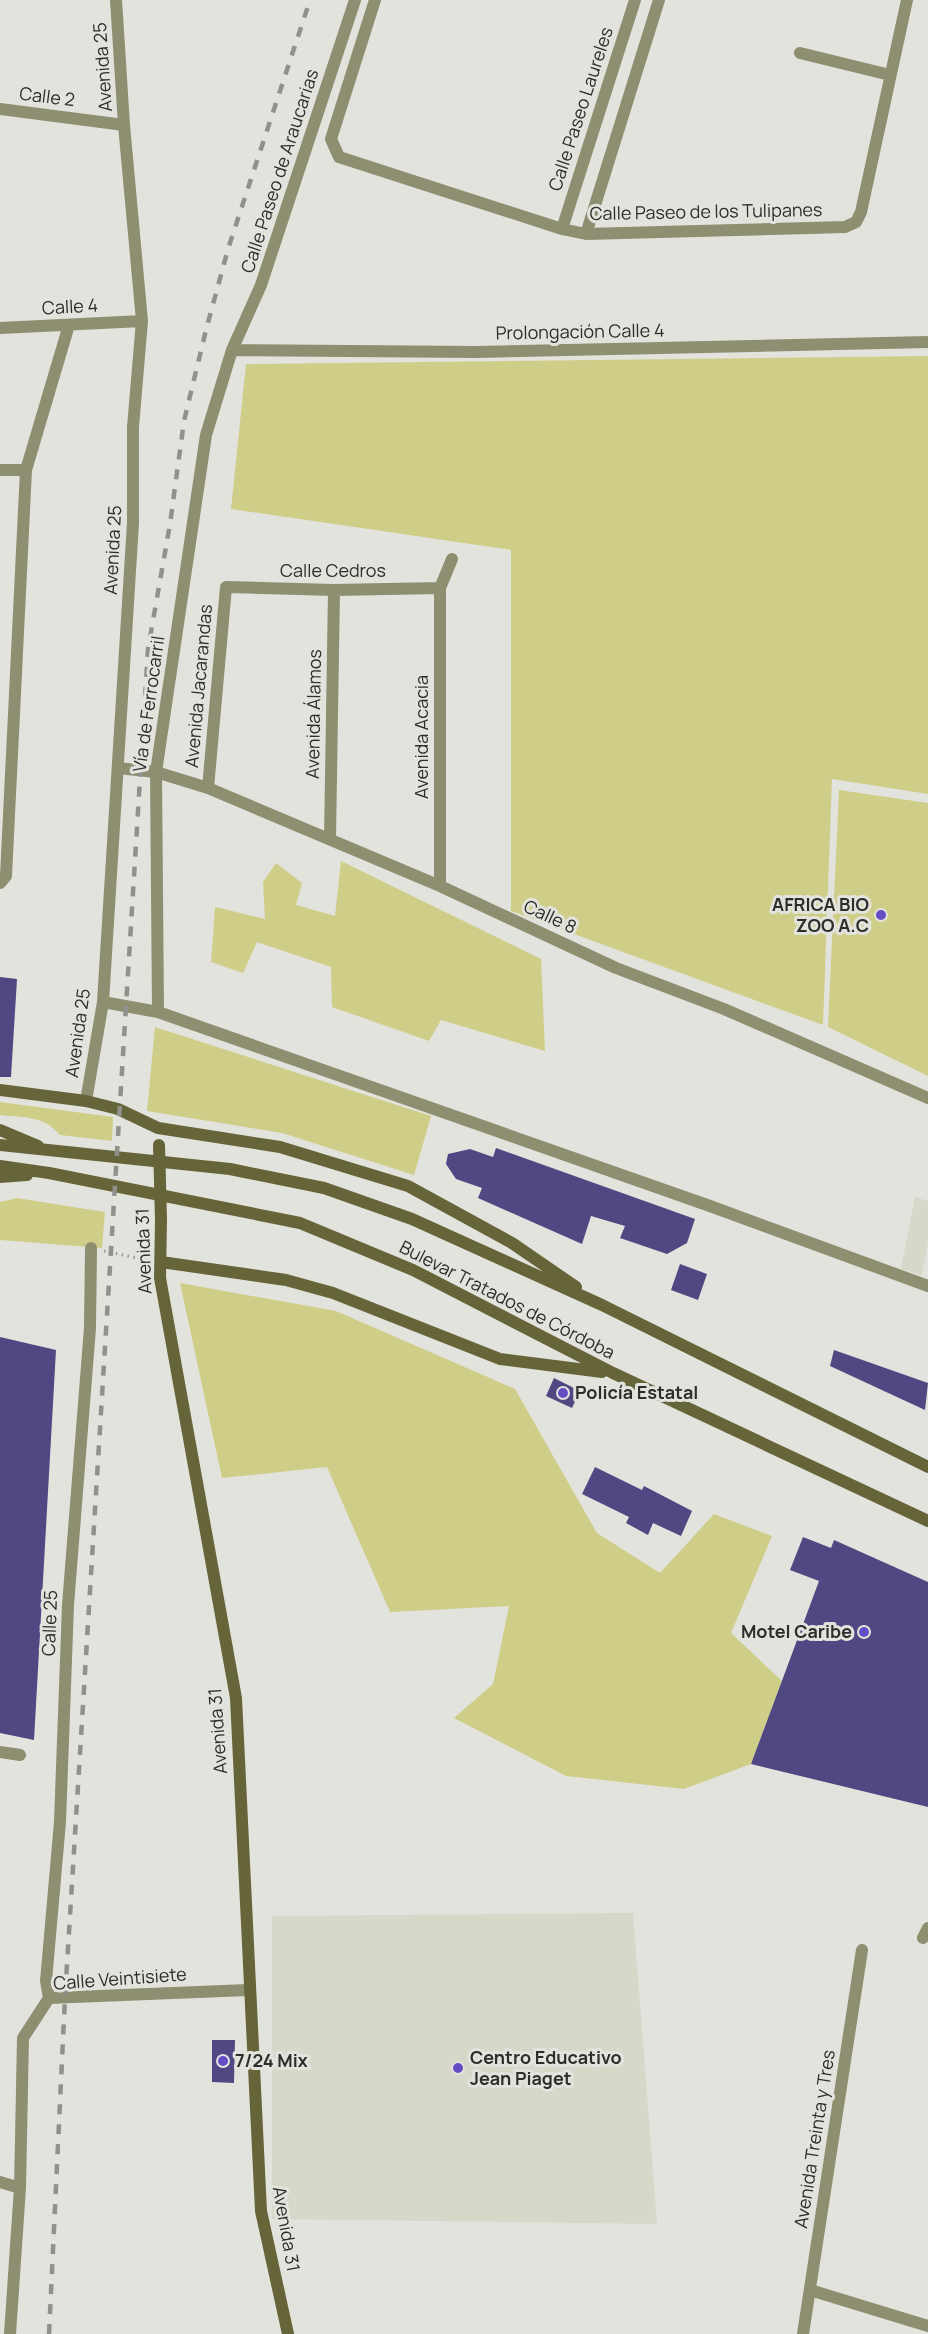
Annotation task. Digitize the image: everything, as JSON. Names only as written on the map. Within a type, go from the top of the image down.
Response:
[{"type":"main road","points":[[0,1090],[86,1101],[118,1109],[158,1128],[280,1147],[408,1186],[512,1243],[602,1305]]},
{"type":"main road","name":"Avenida 31","points":[[158,1128],[160,1278],[236,1698],[248,1990],[261,2211],[288,2334]]},
{"type":"main road","name":"Bulevar Tratados de Córdoba","points":[[0,1130],[50,1151]]},
{"type":"main road","name":"Bulevar Tratados de Córdoba","points":[[0,1145],[230,1169],[324,1188],[412,1219],[602,1305],[928,1467]]},
{"type":"main road","name":"Bulevar Tratados de Córdoba","points":[[0,1166],[49,1173],[300,1223],[413,1270],[613,1373],[928,1521]]},
{"type":"main road","name":"Bulevar Tratados de Córdoba","points":[[0,1177],[49,1173]]},
{"type":"main road","points":[[161,1263],[286,1280],[333,1293],[500,1359],[613,1373]]},
{"type":"street","name":"Avenida 25","points":[[86,1101],[103,1002],[133,523],[134,416],[142,321],[124,125],[116,0]]},
{"type":"street","name":"Calle Paseo de Araucarias","points":[[232,350],[261,285],[355,0]]},
{"type":"street","name":"Calle Paseo de los Tulipanes","points":[[375,0],[331,139],[339,157],[562,229],[586,234],[845,227],[850,224],[861,212],[907,0]]},
{"type":"street","name":"Calle Paseo Laureles","points":[[562,229],[635,0]]},
{"type":"street","points":[[586,234],[658,0]]},
{"type":"street","points":[[800,53],[890,75]]},
{"type":"street","name":"Calle 2","points":[[0,109],[124,125]]},
{"type":"street","name":"Calle 4","points":[[0,328],[142,321]]},
{"type":"street","points":[[0,883],[6,876],[5,741],[26,470],[69,326]]},
{"type":"street","name":"Prolongación Calle 4","points":[[232,350],[477,352],[928,342]]},
{"type":"street","name":"Vía de Ferrocarril","points":[[158,1012],[156,772],[206,435],[232,350]]},
{"type":"street","points":[[2,472],[26,470]]},
{"type":"street","points":[[440,588],[453,559]]},
{"type":"street","name":"Calle Cedros","points":[[226,587],[334,590],[440,588]]},
{"type":"street","name":"Avenida Jacarandas","points":[[208,788],[226,587]]},
{"type":"street","name":"Avenida Acacia","points":[[440,588],[440,886]]},
{"type":"street","name":"Avenida Álamos","points":[[330,839],[334,590]]},
{"type":"street","name":"Calle 8","points":[[118,768],[156,772],[208,788],[440,886],[616,968],[724,1009],[928,1098]]},
{"type":"street","points":[[103,1002],[158,1012],[699,1202],[928,1286]]},
{"type":"street","name":"Calle 25","points":[[49,1998],[46,1981],[60,1822],[68,1605],[90,1328],[91,1248]]},
{"type":"street","points":[[0,1752],[20,1755]]},
{"type":"street","name":"Avenida Treinta y Tres","points":[[803,2334],[862,1950]]},
{"type":"street","name":"Calle Veintisiete","points":[[7,2327],[20,2188],[23,2038],[49,1998],[248,1990]]},
{"type":"street","points":[[0,2182],[20,2188]]},
{"type":"street","points":[[810,2290],[928,2326]]},
{"type":"path","points":[[91,1248],[161,1263]]},
{"type":"shaded area","points":[[928,356],[928,794],[832,779],[823,1025],[511,911],[511,550],[231,509],[246,364]]},
{"type":"shaded area","name":"AFRICA BIO ZOO A.C","points":[[839,790],[928,803],[928,1076],[828,1027]]},
{"type":"shaded area","points":[[341,861],[541,959],[545,1051],[441,1020],[429,1041],[332,1007],[331,967],[257,942],[243,973],[211,962],[215,907],[265,919],[263,882],[276,863],[302,883],[296,905],[335,916]]},
{"type":"shaded area","points":[[155,1027],[431,1116],[414,1175],[282,1133],[147,1111]]},
{"type":"shaded area","points":[[0,1102],[113,1117],[112,1141],[60,1135],[40,1121],[0,1115]]},
{"type":"shaded area","points":[[915,1197],[928,1201],[928,1242],[922,1275],[901,1269]]},
{"type":"shaded area","points":[[17,1198],[105,1212],[102,1248],[0,1240],[0,1202]]},
{"type":"shaded area","points":[[180,1283],[336,1311],[515,1389],[597,1533],[660,1573],[714,1514],[772,1536],[731,1633],[782,1681],[751,1764],[684,1789],[566,1776],[454,1718],[493,1684],[509,1606],[390,1612],[327,1467],[222,1478]]},
{"type":"shaded area","name":"Centro Educativo Jean Piaget","points":[[633,1913],[657,2224],[272,2219],[272,1916]]},
{"type":"building","points":[[0,977],[17,979],[11,1077],[0,1077]]},
{"type":"building","points":[[496,1148],[695,1219],[687,1243],[667,1254],[620,1238],[625,1226],[591,1216],[582,1244],[478,1198],[482,1188],[456,1179],[446,1164],[448,1154],[470,1149],[493,1157]]},
{"type":"building","points":[[680,1264],[707,1274],[698,1300],[671,1290]]},
{"type":"building","points":[[0,1337],[56,1350],[34,1740],[0,1733]]},
{"type":"building","points":[[834,1350],[928,1383],[925,1410],[830,1366]]},
{"type":"building","name":"Policía Estatal","points":[[554,1378],[580,1391],[572,1408],[546,1396]]},
{"type":"building","points":[[595,1467],[642,1490],[644,1486],[692,1511],[681,1536],[653,1523],[648,1535],[626,1523],[629,1517],[582,1494]]},
{"type":"building","name":"Motel Caribe","points":[[803,1537],[831,1548],[834,1540],[928,1582],[928,1807],[751,1764],[819,1581],[790,1570]]},
{"type":"building","name":"7/24 Mix","points":[[212,2040],[235,2040],[234,2083],[212,2082]]},
{"type":"railway","points":[[49,2334],[65,1997],[148,649],[170,524],[184,421],[206,330],[228,249],[310,0]]},
{"type":"place","name":"AFRICA BIO ZOO A.C","points":[[881,915]]},
{"type":"place","name":"Policía Estatal","points":[[563,1393]]},
{"type":"place","name":"Motel Caribe","points":[[864,1632]]},
{"type":"place","name":"7/24 Mix","points":[[223,2061]]},
{"type":"place","name":"Centro Educativo Jean Piaget","points":[[458,2068]]}]
